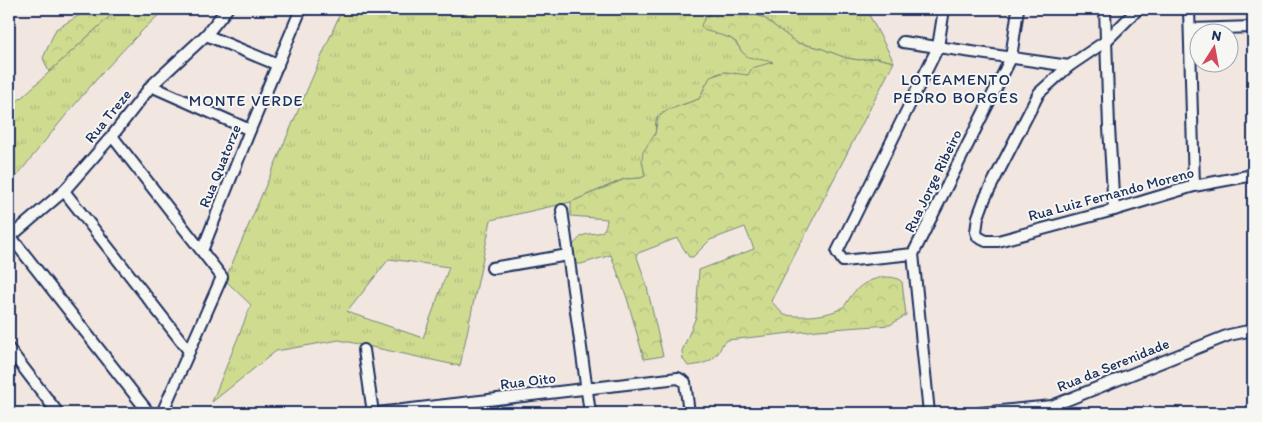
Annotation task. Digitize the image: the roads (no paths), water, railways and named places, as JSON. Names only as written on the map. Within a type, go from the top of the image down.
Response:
[{"type":"street","name":"Rua Treze","points":[[10,238],[64,191],[152,86],[206,34],[227,9]]},
{"type":"street","name":"Rua Quatorze","points":[[202,251],[301,9]]},
{"type":"street","points":[[929,413],[913,254],[843,261],[837,252],[938,47],[944,9]]},
{"type":"street","name":"Rua Jorge Ribeiro","points":[[913,254],[1011,58],[1018,9]]},
{"type":"street","points":[[1106,9],[1114,210]]},
{"type":"street","points":[[903,42],[1069,66],[1106,41],[1138,9]]},
{"type":"street","points":[[1189,9],[1190,30]]},
{"type":"street","points":[[1240,28],[1253,27]]},
{"type":"street","points":[[206,34],[278,65]]},
{"type":"street","name":"Rua Luiz Fernando Moreno","points":[[1069,66],[1039,93],[985,198],[976,226],[978,237],[986,241],[998,241],[1194,186],[1253,176]]},
{"type":"street","points":[[1191,72],[1194,186]]},
{"type":"street","points":[[152,86],[250,130]]},
{"type":"street","points":[[112,136],[222,276],[162,413]]},
{"type":"street","points":[[64,191],[189,351]]},
{"type":"street","points":[[562,210],[590,413]]},
{"type":"street","points":[[10,238],[149,413]]},
{"type":"street","points":[[492,268],[568,255]]},
{"type":"street","name":"Rua da Serenidade","points":[[980,413],[1052,409],[1229,336],[1253,330]]},
{"type":"street","points":[[9,349],[58,413]]},
{"type":"street","points":[[364,350],[372,413]]},
{"type":"street","name":"Rua Oito","points":[[377,413],[678,378],[685,382],[689,413]]},
{"type":"district","name":"LOTEAMENTO PEDRO BORGES","points":[[956,88]]},
{"type":"district","name":"MONTE VERDE","points":[[246,100]]}]
